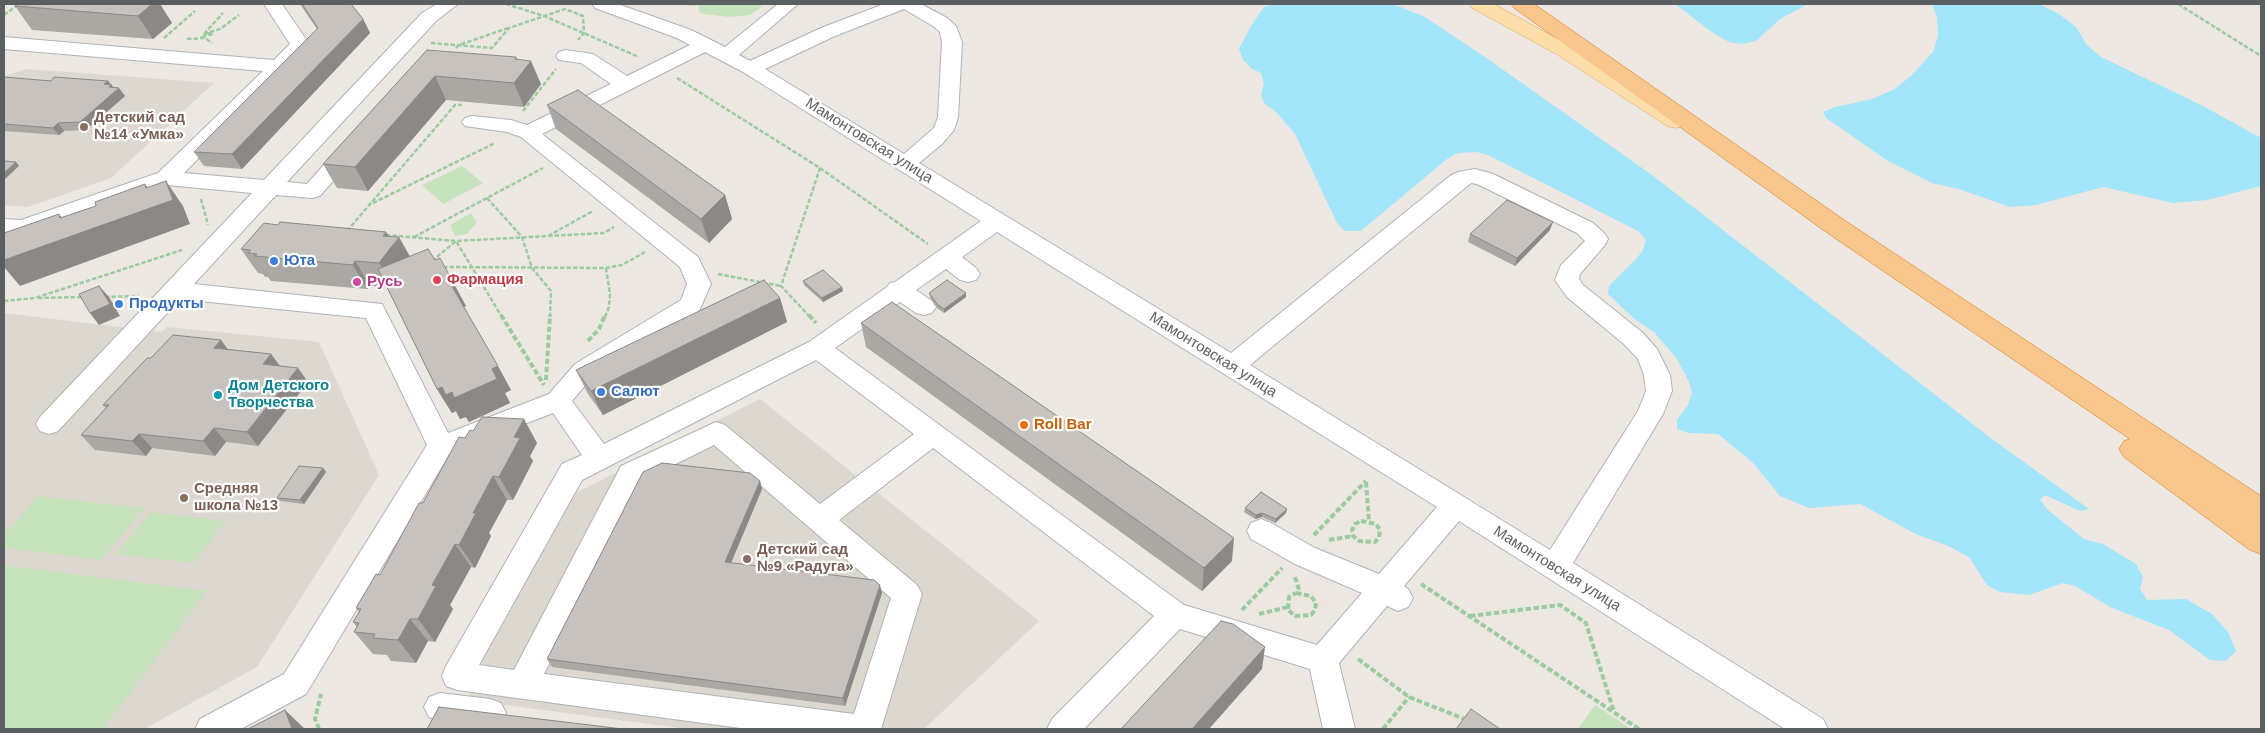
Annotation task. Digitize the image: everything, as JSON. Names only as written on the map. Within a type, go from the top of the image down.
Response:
[{"type":"highway","points":[[1520,4],[1838,228],[2261,512]]},
{"type":"highway","points":[[1838,228],[2057,393],[2261,541]]},
{"type":"main road","points":[[1479,4],[1565,51],[1770,181]]},
{"type":"street","points":[[166,178],[300,45],[273,4]]},
{"type":"street","points":[[49,424],[270,187],[393,67],[429,17],[449,4]]},
{"type":"street","name":"Мамонтовская улица","points":[[601,4],[684,34],[750,68],[1456,505],[1812,729]]},
{"type":"street","points":[[519,129],[660,67],[716,50],[789,4]]},
{"type":"street","points":[[750,68],[828,32],[900,4]]},
{"type":"street","points":[[905,164],[935,140],[944,130],[948,117],[952,42],[949,30],[940,22],[908,4]]},
{"type":"street","points":[[4,43],[278,66]]},
{"type":"street","points":[[566,56],[586,58],[625,84]]},
{"type":"street","points":[[211,729],[295,684],[441,446],[552,389],[691,305],[699,284],[690,263],[560,158],[519,129],[472,122]]},
{"type":"street","points":[[4,226],[22,227],[166,178],[312,191],[364,134]]},
{"type":"street","points":[[1232,366],[1458,181],[1466,177],[1475,176],[1485,179],[1585,228],[1597,239],[1594,245],[1569,271],[1567,280],[1575,291],[1634,339],[1648,355],[1657,374],[1659,391],[1650,414],[1555,567]]},
{"type":"street","points":[[518,717],[434,718],[572,472],[819,337],[898,289],[997,221]]},
{"type":"street","points":[[944,256],[968,274]]},
{"type":"street","points":[[898,289],[924,307]]},
{"type":"street","points":[[172,293],[374,310],[441,446]]},
{"type":"street","points":[[819,337],[932,434],[1175,615],[1330,652]]},
{"type":"street","points":[[552,389],[599,458]]},
{"type":"street","points":[[523,684],[631,474],[716,432],[907,594],[865,729]]},
{"type":"street","points":[[819,520],[932,434]]},
{"type":"street","points":[[1330,652],[1394,586],[1456,505]]},
{"type":"street","points":[[1261,531],[1305,556],[1394,586]]},
{"type":"street","points":[[1063,729],[1175,615]]},
{"type":"street","points":[[1330,652],[1339,729]]},
{"type":"street","points":[[457,676],[854,729]]},
{"type":"path","points":[[4,15],[19,4]]},
{"type":"path","points":[[506,4],[544,16],[660,67],[820,168],[944,256]]},
{"type":"path","points":[[2178,4],[2261,56]]},
{"type":"path","points":[[371,204],[501,140],[519,129],[566,56],[584,33],[583,16],[564,9],[458,47]]},
{"type":"path","points":[[160,42],[195,11]]},
{"type":"path","points":[[223,13],[202,37],[208,37],[213,34],[210,32],[220,29],[239,15]]},
{"type":"path","points":[[425,43],[458,47],[493,48],[509,28]]},
{"type":"path","points":[[414,238],[560,158]]},
{"type":"path","points":[[781,286],[820,168]]},
{"type":"path","points":[[195,180],[213,240],[223,237]]},
{"type":"path","points":[[487,198],[522,238],[532,268],[551,291],[552,389]]},
{"type":"path","points":[[548,236],[612,200]]},
{"type":"path","points":[[385,235],[456,241],[604,233],[632,217]]},
{"type":"path","points":[[337,231],[356,233]]},
{"type":"path","points":[[431,262],[456,241]]},
{"type":"path","points":[[456,241],[552,389]]},
{"type":"path","points":[[434,267],[606,268],[622,265],[662,241]]},
{"type":"path","points":[[35,298],[184,249]]},
{"type":"path","points":[[584,344],[599,330],[609,307],[610,294],[606,268]]},
{"type":"path","points":[[714,273],[781,286],[819,337]]},
{"type":"path","points":[[102,297],[172,293]]},
{"type":"path","points":[[4,301],[35,298],[92,297]]},
{"type":"path","points":[[1366,481],[1369,521]]},
{"type":"path","points":[[1361,521],[1369,521],[1376,524],[1380,530],[1379,537],[1375,542],[1359,541],[1353,536],[1354,524],[1361,521]]},
{"type":"path","points":[[1394,586],[1470,616],[1639,729]]},
{"type":"path","points":[[1296,593],[1304,593],[1311,596],[1316,603],[1315,610],[1303,618],[1295,616],[1288,610],[1287,603],[1289,597],[1296,593]]},
{"type":"path","points":[[1470,616],[1560,605],[1586,623],[1615,713]]},
{"type":"path","points":[[1330,652],[1409,697],[1453,716],[1473,721]]},
{"type":"path","points":[[316,692],[322,692],[315,719],[319,729]]},
{"type":"path","points":[[1383,729],[1409,697]]},
{"type":"shaded area","name":"Детский сад №14 «Умка»","points":[[27,69],[214,83],[111,178],[28,207],[4,205],[4,76]]},
{"type":"shaded area","name":"Средняя школа №13","points":[[4,313],[161,332],[167,327],[319,342],[379,475],[257,667],[144,729],[4,729]]},
{"type":"shaded area","name":"Детский сад №9 «Радуга»","points":[[760,399],[1039,621],[924,729],[687,729],[467,700],[486,665],[475,663],[566,498]]},
{"type":"green space","points":[[684,4],[762,5],[758,10],[749,15],[729,17],[704,14],[699,12],[699,6]]},
{"type":"green space","points":[[462,166],[483,183],[443,204],[422,185]]},
{"type":"green space","points":[[471,213],[477,222],[467,234],[455,236],[450,225]]},
{"type":"green space","points":[[39,496],[144,508],[101,560],[4,548],[4,535]]},
{"type":"green space","points":[[151,512],[226,521],[193,563],[116,554]]},
{"type":"green space","points":[[4,565],[207,591],[103,729],[4,728]]},
{"type":"green space","points":[[1595,705],[1631,729],[1578,729]]},
{"type":"water","points":[[1274,4],[1393,4],[1425,17],[1485,57],[1652,175],[1992,439],[2089,509],[2080,511],[2045,495],[2040,500],[2048,510],[2084,539],[2103,544],[2136,564],[2143,577],[2140,589],[2147,600],[2186,599],[2212,614],[2228,632],[2236,651],[2226,661],[2210,660],[2169,630],[2110,607],[2075,586],[2063,583],[2029,595],[2000,592],[1987,585],[1969,557],[1948,546],[1916,534],[1860,504],[1809,508],[1780,496],[1753,463],[1718,434],[1689,433],[1677,429],[1677,420],[1688,405],[1692,393],[1689,382],[1677,359],[1654,332],[1633,318],[1608,294],[1609,286],[1637,258],[1643,250],[1646,240],[1638,231],[1488,155],[1477,152],[1458,153],[1447,159],[1361,231],[1345,231],[1337,223],[1295,134],[1277,113],[1264,103],[1261,95],[1264,83],[1261,73],[1252,69],[1243,60],[1239,49],[1264,7]]},
{"type":"water","points":[[1675,4],[1808,4],[1780,19],[1756,41],[1742,44],[1729,42],[1713,33]]},
{"type":"water","points":[[1932,4],[2039,4],[2059,14],[2077,28],[2086,44],[2101,57],[2201,105],[2261,138],[2261,186],[2207,200],[2173,203],[2103,187],[2036,205],[2010,207],[1959,189],[1932,183],[1888,161],[1826,118],[1823,112],[1835,107],[1872,99],[1895,89],[1913,74],[1933,52],[1938,36],[1937,17]]},
{"type":"building","points":[[19,4],[152,4],[138,16],[15,6]]},
{"type":"building","points":[[302,4],[351,4],[363,19],[232,154],[194,152],[318,28]]},
{"type":"building","points":[[427,50],[516,57],[515,59],[531,61],[514,83],[435,76],[355,167],[323,164]]},
{"type":"building","points":[[4,77],[51,81],[54,77],[108,81],[104,84],[112,85],[109,87],[119,88],[80,122],[58,123],[53,128],[4,124]]},
{"type":"building","points":[[578,90],[725,195],[701,219],[547,105]]},
{"type":"building","points":[[4,161],[16,162],[4,173]]},
{"type":"building","points":[[166,181],[173,200],[4,260],[4,233],[59,214],[60,218],[96,206],[95,202],[145,184],[146,188]]},
{"type":"building","points":[[1507,200],[1553,222],[1517,258],[1470,234]]},
{"type":"building","points":[[280,222],[386,232],[383,236],[399,237],[379,263],[355,261],[353,265],[254,256],[257,254],[248,253],[251,250],[241,249],[264,223],[278,225]]},
{"type":"building","points":[[428,249],[435,260],[440,258],[453,282],[450,283],[498,366],[492,369],[497,379],[454,398],[452,392],[446,395],[442,387],[437,389],[378,269]]},
{"type":"building","points":[[823,270],[842,287],[822,298],[803,281]]},
{"type":"building","points":[[764,280],[780,298],[591,391],[576,370]]},
{"type":"building","points":[[947,280],[966,293],[944,309],[937,304],[929,293]]},
{"type":"building","points":[[99,286],[110,304],[90,313],[79,294]]},
{"type":"building","points":[[892,302],[1234,538],[1204,568],[861,323]]},
{"type":"building","name":"Дом Детского Творчества","points":[[173,335],[221,340],[214,348],[271,354],[263,364],[298,368],[247,432],[214,428],[203,441],[139,434],[132,441],[81,435],[109,405],[103,405],[147,358],[151,358]]},
{"type":"building","points":[[482,417],[524,419],[514,437],[520,438],[499,477],[493,476],[473,513],[476,513],[459,545],[455,544],[432,585],[436,586],[418,619],[410,619],[398,640],[373,638],[375,634],[354,632],[359,623],[353,622],[361,609],[356,608],[376,574],[380,575],[419,503],[423,503],[459,437],[465,438],[470,430],[473,431]]},
{"type":"building","points":[[662,463],[750,473],[760,481],[725,562],[874,580],[880,585],[843,698],[547,659],[643,472]]},
{"type":"building","points":[[299,466],[323,468],[300,500],[277,498]]},
{"type":"building","points":[[1261,492],[1287,509],[1276,519],[1262,513],[1256,515],[1245,508]]},
{"type":"building","points":[[1221,621],[1233,624],[1265,647],[1192,729],[1121,729]]},
{"type":"building","points":[[439,707],[623,729],[427,729]]},
{"type":"building","points":[[1471,709],[1500,729],[1456,729]]},
{"type":"building","points":[[285,710],[292,729],[248,729]]},
{"type":"place","name":"Детский сад №14 «Умка»","points":[[84,127]]},
{"type":"place","name":"Юта","points":[[274,261]]},
{"type":"place","name":"Фармация","points":[[437,280]]},
{"type":"place","name":"Русь","points":[[357,282]]},
{"type":"place","name":"Продукты","points":[[119,304]]},
{"type":"place","name":"Салют","points":[[601,392]]},
{"type":"place","name":"Дом Детского Творчества","points":[[218,395]]},
{"type":"place","name":"Roll Bar","points":[[1024,425]]},
{"type":"place","name":"Средняя школа №13","points":[[184,498]]},
{"type":"place","name":"Детский сад №9 «Радуга»","points":[[747,559]]}]
